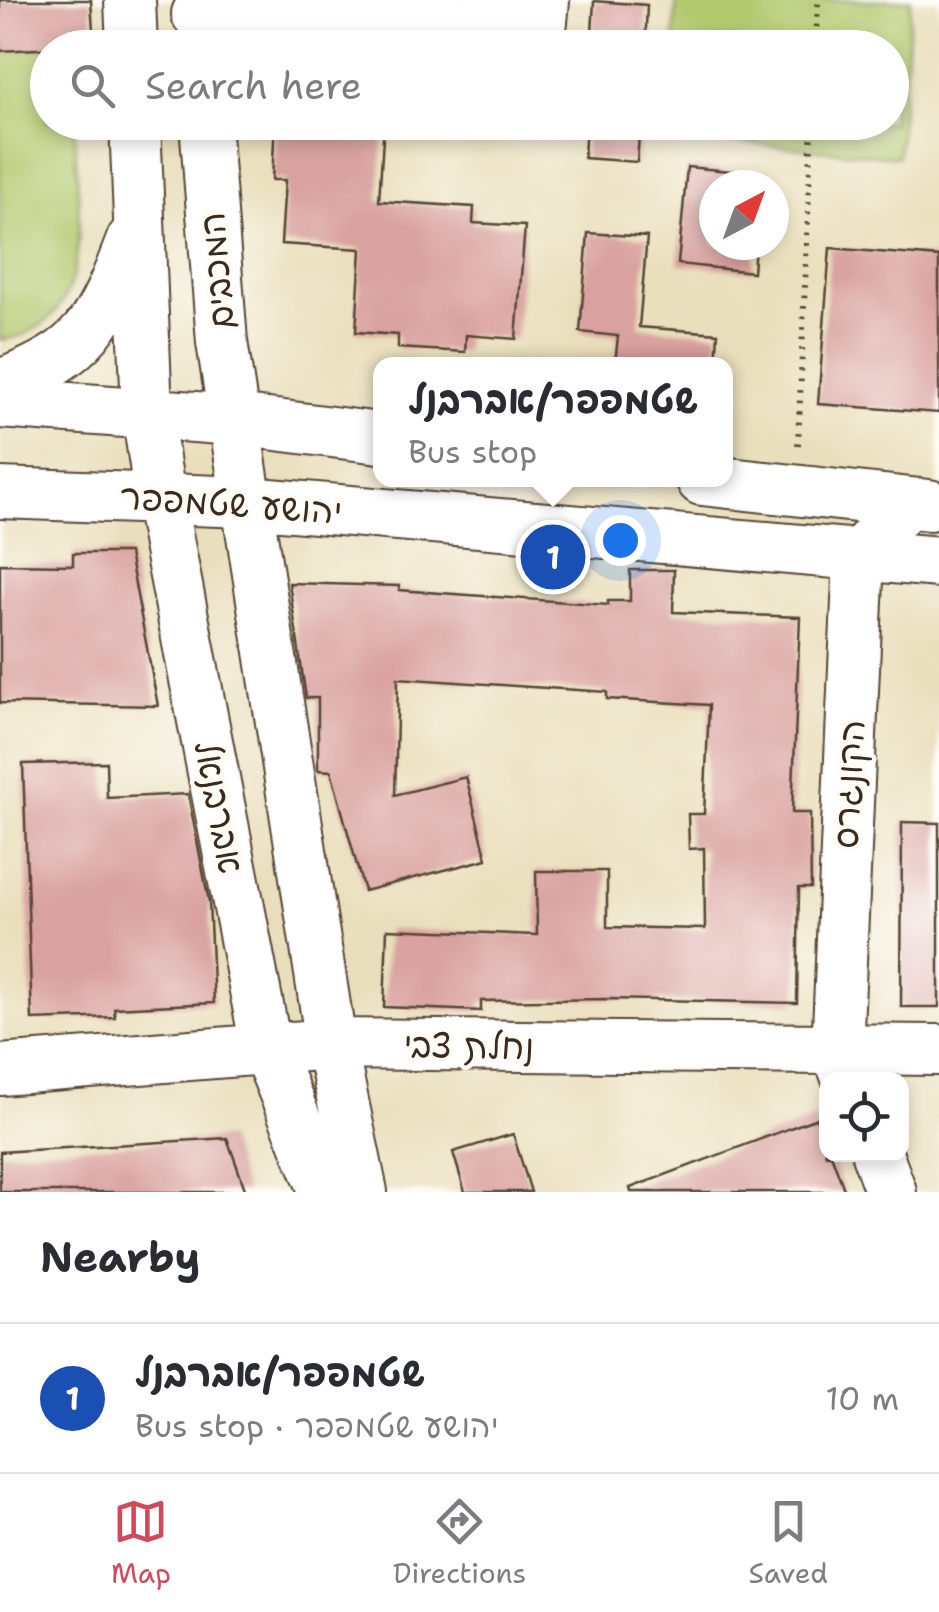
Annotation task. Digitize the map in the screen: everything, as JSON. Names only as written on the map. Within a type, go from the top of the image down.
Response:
[{"type":"street","points":[[130,0],[131,30]]},
{"type":"street","points":[[198,20],[542,22],[544,0]]},
{"type":"street","name":"המכבים","points":[[136,140],[147,412]]},
{"type":"street","name":"המכבים","points":[[206,140],[222,342],[236,420]]},
{"type":"street","points":[[0,385],[62,358],[85,337],[108,303],[139,222]]},
{"type":"street","points":[[0,403],[236,420],[373,437]]},
{"type":"street","name":"אברבנאל","points":[[147,412],[160,498],[266,1047],[324,1192]]},
{"type":"street","name":"אברבנאל","points":[[236,420],[331,1044],[362,1192]]},
{"type":"street","points":[[733,484],[922,505]]},
{"type":"street","name":"יהושע שטמפפר","points":[[0,493],[246,502],[939,562]]},
{"type":"street","points":[[859,556],[922,505]]},
{"type":"street","name":"הקונגרס","points":[[842,1065],[859,556]]},
{"type":"street","name":"נחלת צבי","points":[[0,1070],[331,1044],[842,1065],[939,1050]]},
{"type":"street","points":[[880,1162],[892,1192]]},
{"type":"path","points":[[817,30],[818,0]]},
{"type":"path","points":[[796,492],[811,140]]},
{"type":"green space","points":[[677,0],[911,0],[909,30],[674,30]]},
{"type":"green space","points":[[30,49],[30,140],[75,140],[79,222],[70,286],[56,311],[33,330],[0,340],[0,51]]},
{"type":"green space","points":[[710,140],[899,140],[898,157]]},
{"type":"building","points":[[0,0],[91,0],[93,30],[30,30],[30,49],[0,51]]},
{"type":"building","points":[[594,1],[647,5],[646,30],[592,30]]},
{"type":"building","points":[[274,140],[383,140],[379,201],[474,207],[473,223],[525,226],[516,339],[466,335],[465,352],[398,348],[398,335],[356,332],[361,249],[281,244],[285,180],[272,180]]},
{"type":"building","points":[[585,140],[639,140],[637,162],[584,158]]},
{"type":"building","points":[[687,167],[719,170],[699,170],[699,260],[754,260],[753,272],[678,264]]},
{"type":"building","points":[[588,233],[647,237],[639,327],[718,333],[716,357],[616,357],[618,336],[580,332]]},
{"type":"building","points":[[830,248],[939,257],[939,413],[818,404]]},
{"type":"building","points":[[73,553],[129,553],[158,706],[0,703],[0,564],[73,565]]},
{"type":"building","points":[[630,570],[674,570],[673,612],[800,617],[792,813],[810,813],[811,888],[799,888],[797,1003],[608,999],[481,1001],[481,1011],[384,1007],[387,929],[537,935],[536,871],[607,871],[607,927],[705,929],[704,848],[689,849],[688,814],[704,814],[709,705],[607,699],[607,692],[398,678],[395,795],[466,777],[487,859],[364,891],[331,771],[318,770],[318,698],[306,698],[289,583],[399,586],[399,590],[608,605],[608,601],[630,601]]},
{"type":"building","points":[[106,762],[107,798],[188,794],[209,902],[214,1003],[114,1008],[115,1017],[32,1020],[23,764]]},
{"type":"building","points":[[902,822],[939,823],[939,1007],[901,1007]]},
{"type":"building","points":[[817,1118],[819,1162],[834,1162],[845,1192],[631,1192],[630,1188]]},
{"type":"building","points":[[513,1134],[531,1192],[465,1192],[453,1152]]},
{"type":"building","points":[[227,1138],[246,1192],[0,1192],[0,1152]]},
{"type":"place","name":"שטמפפר/אברבנל","points":[[553,557]]}]
